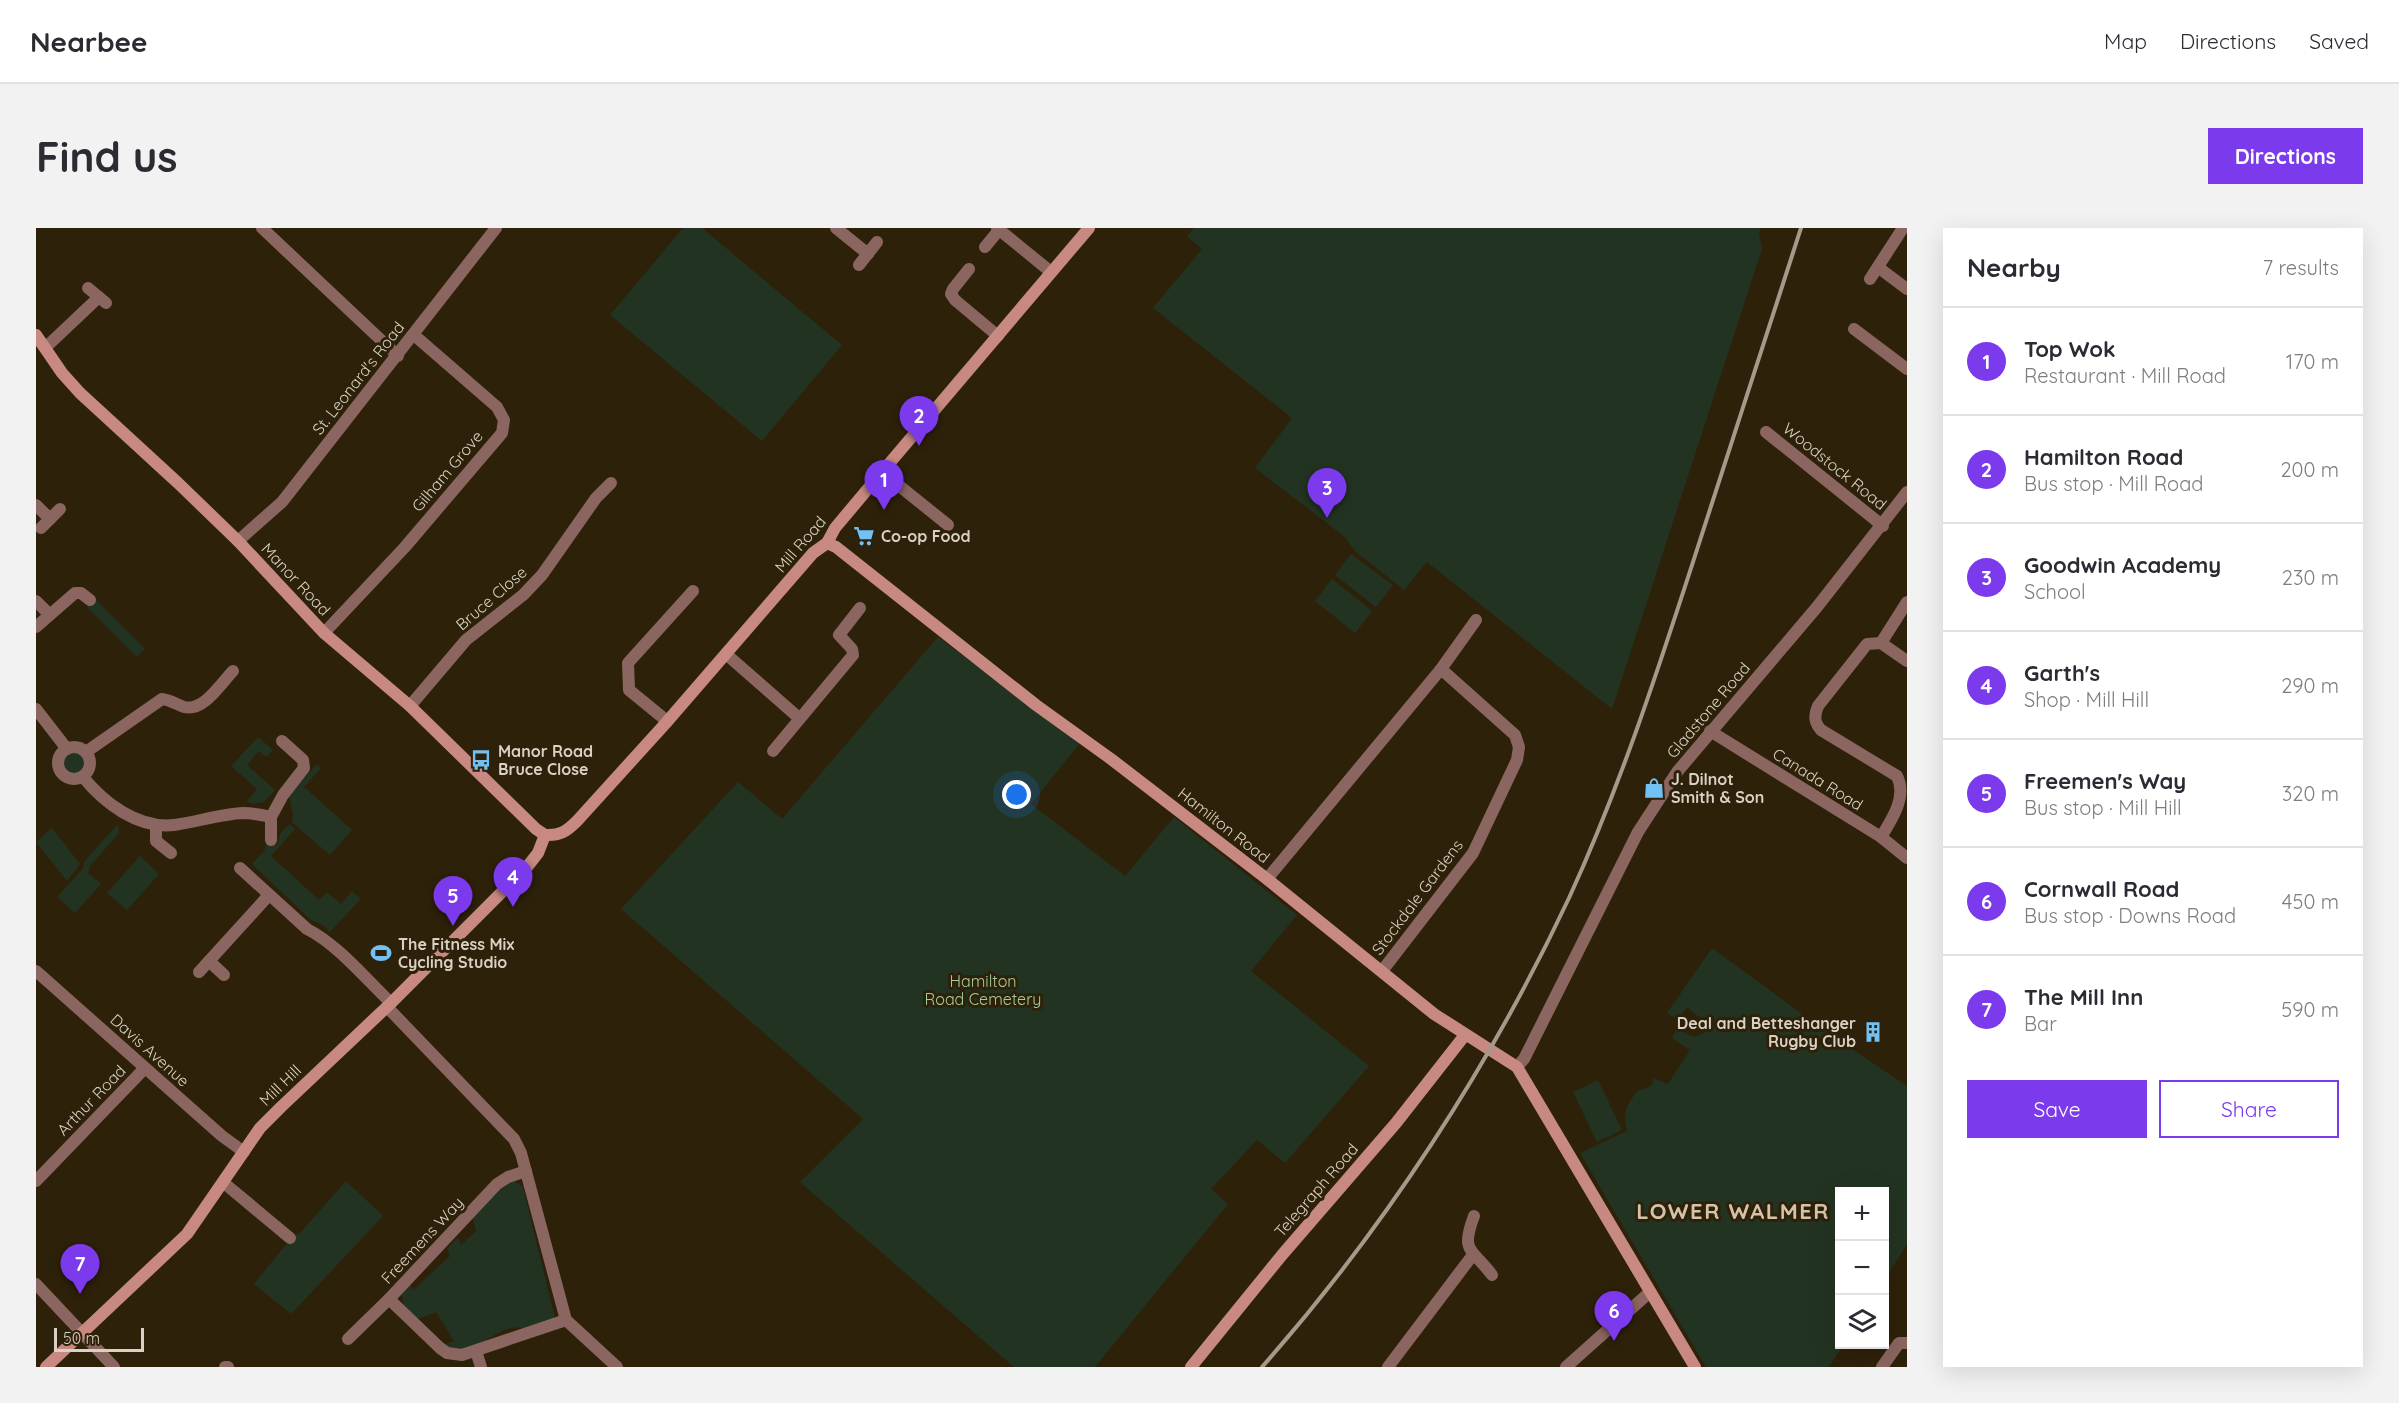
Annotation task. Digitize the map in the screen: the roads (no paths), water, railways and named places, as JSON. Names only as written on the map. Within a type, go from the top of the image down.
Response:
[{"type":"main road","name":"Mill Road","points":[[545,835],[556,835],[567,831],[577,822],[813,553],[827,543],[835,528],[1089,228]]},
{"type":"main road","name":"Manor Road","points":[[36,335],[62,373],[80,393],[238,542],[324,633],[410,706],[536,829],[545,835]]},
{"type":"main road","name":"Hamilton Road","points":[[827,543],[836,547],[1036,705],[1111,759],[1267,879],[1434,1014],[1517,1067]]},
{"type":"main road","name":"Mill Hill","points":[[46,1367],[187,1234],[260,1128],[389,1005],[527,867],[538,854],[545,835]]},
{"type":"main road","name":"Telegraph Road","points":[[1191,1367],[1282,1255],[1396,1123],[1465,1035]]},
{"type":"main road","points":[[1517,1067],[1695,1367]]},
{"type":"street","points":[[262,228],[398,356]]},
{"type":"street","name":"St. Leonard's Road","points":[[238,542],[282,502],[496,228]]},
{"type":"street","points":[[836,228],[868,254]]},
{"type":"street","points":[[1870,279],[1903,228]]},
{"type":"street","points":[[985,247],[998,229],[1051,272]]},
{"type":"street","points":[[859,264],[877,242]]},
{"type":"street","points":[[1879,268],[1907,289]]},
{"type":"street","points":[[969,269],[951,294],[955,300],[998,336]]},
{"type":"street","points":[[45,348],[102,300],[88,288]]},
{"type":"street","points":[[1854,329],[1907,369]]},
{"type":"street","name":"Gilham Grove","points":[[324,633],[405,547],[502,433],[504,420],[497,407],[414,335]]},
{"type":"street","name":"Woodstock Road","points":[[1766,432],[1883,526]]},
{"type":"street","points":[[882,472],[948,525]]},
{"type":"street","name":"Bruce Close","points":[[410,706],[466,640],[524,595],[542,576],[596,498],[611,483]]},
{"type":"street","name":"Gladstone Road","points":[[1517,1067],[1524,1059],[1570,971],[1638,832],[1677,772],[1817,607],[1883,526],[1907,492]]},
{"type":"street","points":[[36,505],[50,519]]},
{"type":"street","points":[[41,528],[60,509]]},
{"type":"street","points":[[667,721],[629,690],[628,663],[693,591]]},
{"type":"street","points":[[36,627],[75,593],[81,593],[90,600]]},
{"type":"street","points":[[36,601],[49,614]]},
{"type":"street","points":[[1881,643],[1907,602]]},
{"type":"street","points":[[773,751],[853,655],[852,649],[839,635],[860,608]]},
{"type":"street","points":[[1267,879],[1441,669],[1476,620]]},
{"type":"street","points":[[1881,837],[1905,801],[1904,783],[1897,776],[1821,730],[1816,723],[1815,714],[1818,706],[1867,644],[1881,643],[1907,661]]},
{"type":"street","points":[[726,654],[799,718]]},
{"type":"street","name":"Stockdale Gardens","points":[[1382,971],[1473,853],[1517,760],[1519,747],[1515,735],[1441,669]]},
{"type":"street","points":[[86,752],[162,699],[186,707],[195,707],[203,703],[233,671]]},
{"type":"street","points":[[36,709],[67,749]]},
{"type":"street","name":"Canada Road","points":[[1710,731],[1881,837],[1907,858]]},
{"type":"street","points":[[271,840],[271,817],[283,795],[304,768],[303,760],[282,741]]},
{"type":"street","points":[[76,747],[86,752],[89,757],[90,768],[83,777],[67,778],[59,769],[59,758],[67,749],[76,747]]},
{"type":"street","points":[[83,777],[96,793],[110,804],[124,813],[156,825],[173,825],[246,813],[271,817]]},
{"type":"street","points":[[156,825],[156,841],[171,853]]},
{"type":"street","points":[[240,868],[307,929],[317,934],[389,1005],[514,1139],[521,1153],[566,1320],[617,1367]]},
{"type":"street","points":[[199,972],[269,895]]},
{"type":"street","points":[[209,961],[224,975]]},
{"type":"street","name":"Davis Avenue","points":[[36,971],[243,1152]]},
{"type":"street","name":"Arthur Road","points":[[36,1180],[145,1068]]},
{"type":"street","name":"Freemens Way","points":[[526,1171],[508,1177],[497,1184],[389,1299],[447,1353],[462,1355],[566,1320]]},
{"type":"street","points":[[224,1183],[290,1238]]},
{"type":"street","points":[[1474,1216],[1466,1237],[1472,1256],[1483,1263],[1492,1275]]},
{"type":"street","points":[[1388,1367],[1472,1256]]},
{"type":"street","points":[[36,1284],[114,1367]]},
{"type":"street","points":[[1566,1367],[1650,1292]]},
{"type":"street","points":[[348,1340],[389,1299]]},
{"type":"street","points":[[1882,1367],[1899,1343],[1907,1343]]},
{"type":"street","points":[[476,1351],[481,1367]]},
{"type":"railway","points":[[1262,1367],[1351,1259],[1432,1143],[1470,1084],[1505,1023],[1569,898],[1604,816],[1651,690],[1801,228]]},
{"type":"place","name":"Hamilton Road","points":[[919,446]]},
{"type":"place","name":"Top Wok","points":[[884,510]]},
{"type":"place","name":"Goodwin Academy","points":[[1327,518]]},
{"type":"place","name":"Co-op Food","points":[[864,536]]},
{"type":"place","name":"Manor Road Bruce Close","points":[[481,760]]},
{"type":"place","name":"J. Dilnot Smith & Son","points":[[1654,788]]},
{"type":"place","name":"Garth's","points":[[513,907]]},
{"type":"place","name":"Freemen's Way","points":[[453,926]]},
{"type":"place","name":"The Fitness Mix Cycling Studio","points":[[381,953]]},
{"type":"place","name":"Deal and Betteshanger Rugby Club","points":[[1873,1032]]},
{"type":"place","name":"The Mill Inn","points":[[80,1294]]},
{"type":"place","name":"Cornwall Road","points":[[1614,1341]]},
{"type":"district","name":"LOWER WALMER","points":[[1733,1211]]},
{"type":"park label","name":"Hamilton Road Cemetery","points":[[983,990]]}]
